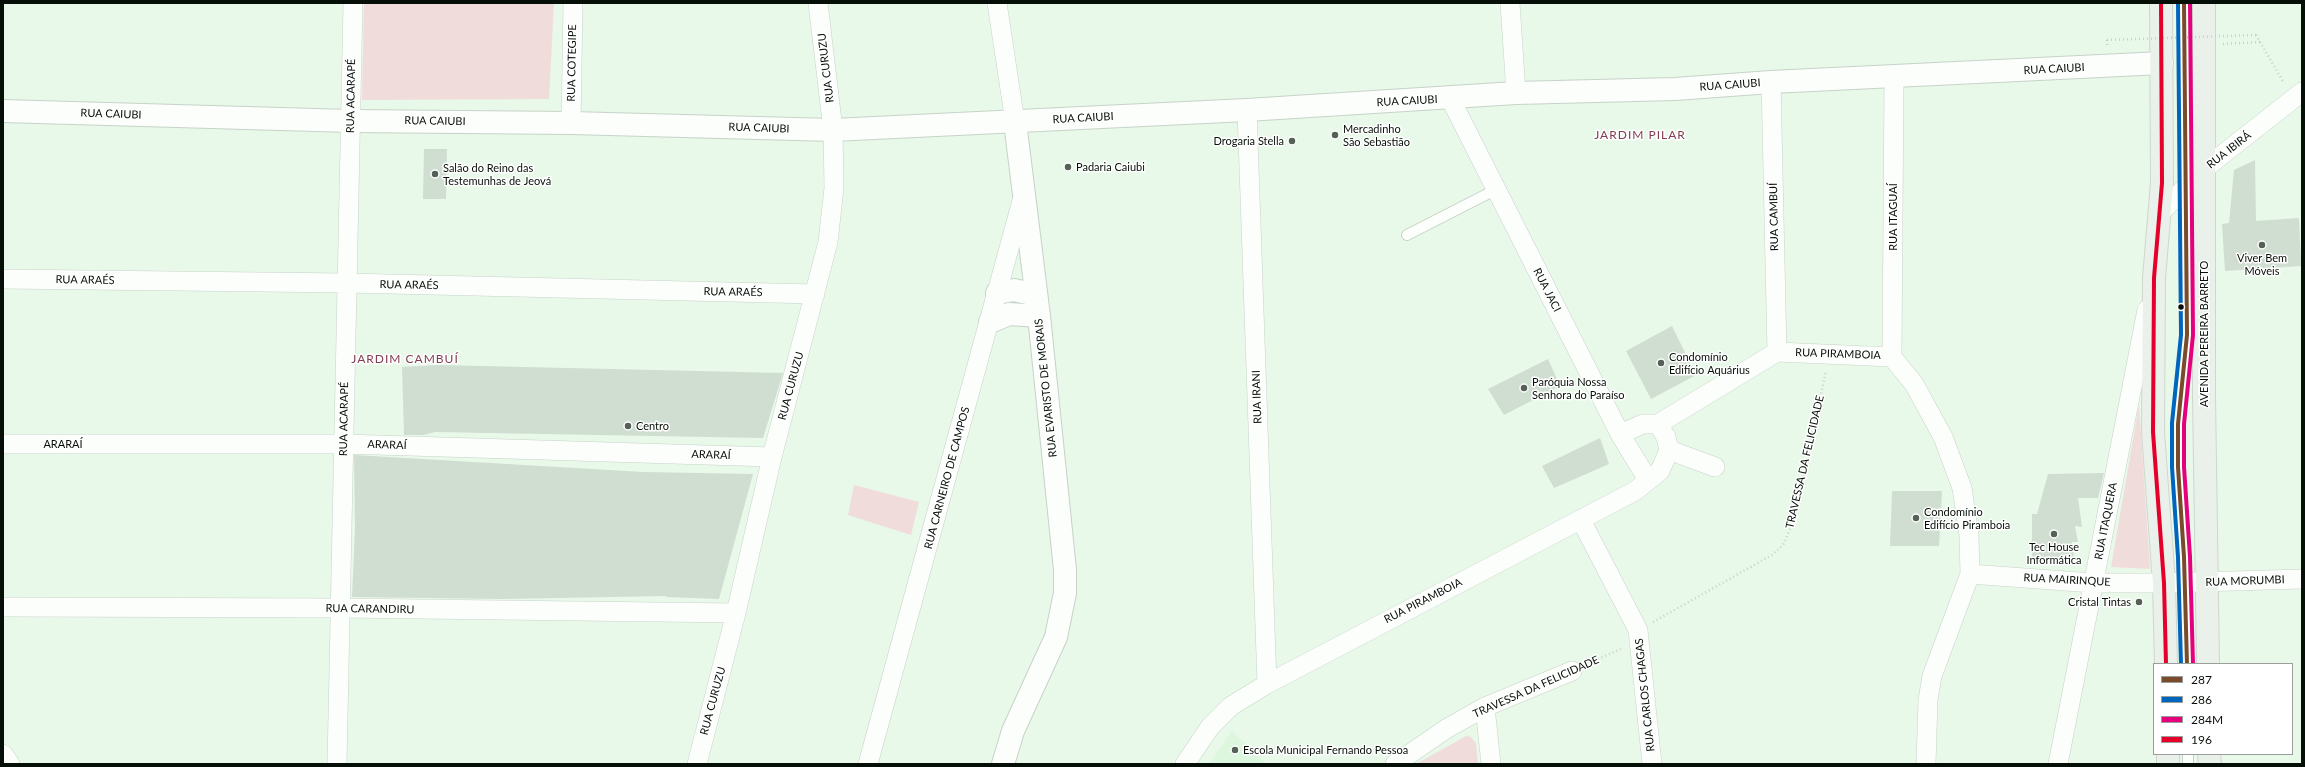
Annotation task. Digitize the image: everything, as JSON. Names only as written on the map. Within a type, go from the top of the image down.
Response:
[{"type":"main road","points":[[2161,3],[2162,63],[2160,213],[2154,278],[2153,432],[2175,583],[2166,663]]},
{"type":"main road","name":"AVENIDA PEREIRA BARRETO","points":[[2204,3],[2204,397],[2208,663]]},
{"type":"street","name":"RUA ACARAPÉ","points":[[337,764],[353,3]]},
{"type":"street","name":"RUA COTEGIPE","points":[[571,123],[573,3]]},
{"type":"street","name":"RUA CURUZU","points":[[697,764],[736,614],[772,457],[828,242],[834,188],[833,130],[818,3]]},
{"type":"street","name":"RUA EVARISTO DE MORAIS","points":[[997,3],[1015,122],[1038,305],[1065,570],[1065,593],[1056,637],[1013,731],[1003,764]]},
{"type":"street","points":[[1510,3],[1516,94]]},
{"type":"street","name":"RUA CAIUBI","points":[[3,111],[833,130],[1247,110],[1516,94],[1675,89],[1771,82],[2162,63]]},
{"type":"street","name":"RUA ITAGUAÍ","points":[[1892,357],[1894,77]]},
{"type":"street","name":"RUA CAMBUÍ","points":[[1771,82],[1777,352]]},
{"type":"street","name":"RUA IBIRÁ","points":[[2160,213],[2204,169],[2298,96]]},
{"type":"street","name":"RUA JACI","points":[[1450,98],[1620,434],[1648,480]]},
{"type":"street","name":"RUA IRANI","points":[[1247,110],[1267,684]]},
{"type":"street","name":"RUA CARNEIRO DE CAMPOS","points":[[868,764],[990,322],[1024,192]]},
{"type":"street","name":"RUA ITAQUERA","points":[[2058,764],[2154,278]]},
{"type":"street","name":"RUA ARAÉS","points":[[3,279],[347,284],[815,294]]},
{"type":"street","points":[[997,293],[1014,290],[1038,305]]},
{"type":"street","points":[[990,322],[1038,305]]},
{"type":"street","points":[[1620,434],[1643,424],[1658,424],[1777,352]]},
{"type":"street","name":"RUA PIRAMBOIA","points":[[1777,352],[1892,357],[1914,384],[1943,437],[1962,488],[1969,535],[1970,574],[1932,676],[1928,700],[1926,764]]},
{"type":"street","points":[[1658,424],[1666,437],[1669,450],[1715,467]]},
{"type":"street","name":"ARARAÍ","points":[[3,444],[344,444],[772,457]]},
{"type":"street","name":"RUA PIRAMBOIA","points":[[1185,764],[1210,728],[1231,706],[1267,684],[1635,491],[1660,471],[1669,450]]},
{"type":"street","name":"RUA CARLOS CHAGAS","points":[[1581,520],[1639,635],[1652,764]]},
{"type":"street","name":"RUA MAIRINQUE","points":[[1970,574],[2093,583],[2175,583]]},
{"type":"street","name":"RUA MORUMBI","points":[[2175,583],[2302,579]]},
{"type":"street","name":"RUA CARANDIRU","points":[[3,607],[341,608],[736,614]]},
{"type":"street","name":"TRAVESSA DA FELICIDADE","points":[[1395,764],[1446,729],[1485,707],[1572,671]]},
{"type":"street","points":[[1485,707],[1491,764]]},
{"type":"street","points":[[3,754],[10,764]]},
{"type":"lane","points":[[2184,3],[2187,335],[2178,424],[2175,583],[2187,663]]},
{"type":"lane","points":[[1407,235],[1496,190]]},
{"type":"path","points":[[2107,40],[2256,35],[2298,96]]},
{"type":"path","points":[[2204,44],[2260,42]]},
{"type":"path","name":"TRAVESSA DA FELICIDADE","points":[[1572,671],[1639,635],[1772,555],[1783,545],[1793,522],[1829,354]]},
{"type":"shaded area","points":[[364,3],[554,3],[549,99],[362,100]]},
{"type":"shaded area","points":[[2139,405],[2150,569],[2111,567]]},
{"type":"shaded area","points":[[854,485],[919,502],[911,535],[848,515]]},
{"type":"shaded area","name":"Escola Municipal Fernando Pessoa","points":[[1232,731],[1266,764],[1209,764]]},
{"type":"shaded area","points":[[1466,736],[1471,737],[1476,743],[1478,764],[1416,764]]},
{"type":"building","name":"Salão do Reino das Testemunhas de Jeová","points":[[424,149],[447,149],[446,199],[423,199]]},
{"type":"building","name":"Viver Bem Móveis","points":[[2255,160],[2256,221],[2299,218],[2301,266],[2225,271],[2222,224],[2229,223],[2234,170]]},
{"type":"building","name":"Condomínio Edifício Aquárius","points":[[1672,326],[1696,375],[1651,399],[1626,351]]},
{"type":"building","name":"Paróquia Nossa Senhora do Paraíso","points":[[1548,359],[1560,386],[1504,415],[1488,389]]},
{"type":"building","points":[[438,365],[783,373],[763,438],[435,432],[423,435],[404,435],[402,367]]},
{"type":"building","points":[[1600,438],[1609,464],[1554,488],[1542,466]]},
{"type":"building","points":[[354,455],[643,472],[753,474],[719,599],[666,596],[503,599],[352,597],[355,528]]},
{"type":"building","points":[[2104,473],[2098,498],[2078,498],[2082,527],[2075,526],[2078,542],[2072,542],[2074,559],[2032,559],[2032,514],[2037,514],[2048,474]]},
{"type":"building","name":"Condomínio Edifício Piramboia","points":[[1892,491],[1942,491],[1939,546],[1890,546]]},
{"type":"transit line","name":"196","points":[[2161,3],[2162,183],[2154,278],[2153,432],[2164,583],[2166,663]]},
{"type":"transit line","name":"286","points":[[2178,3],[2181,335],[2172,423],[2172,467],[2178,557],[2181,663]]},
{"type":"transit line","name":"287","points":[[2184,3],[2187,335],[2178,424],[2178,467],[2184,557],[2187,663]]},
{"type":"transit line","name":"284M","points":[[2190,3],[2193,335],[2184,424],[2184,467],[2190,557],[2193,663]]},
{"type":"place","name":"Mercadinho São Sebastião","points":[[1335,135]]},
{"type":"place","name":"Drogaria Stella","points":[[1292,141]]},
{"type":"place","name":"Padaria Caiubi","points":[[1068,167]]},
{"type":"place","name":"Salão do Reino das Testemunhas de Jeová","points":[[435,174]]},
{"type":"place","name":"Viver Bem Móveis","points":[[2262,245]]},
{"type":"place","name":"Condomínio Edifício Aquárius","points":[[1661,363]]},
{"type":"place","name":"Paróquia Nossa Senhora do Paraíso","points":[[1524,388]]},
{"type":"place","name":"Centro","points":[[628,426]]},
{"type":"place","name":"Condomínio Edifício Piramboia","points":[[1916,518]]},
{"type":"place","name":"Tec House Informática","points":[[2054,534]]},
{"type":"place","name":"Cristal Tintas","points":[[2139,602]]},
{"type":"place","name":"Escola Municipal Fernando Pessoa","points":[[1235,750]]},
{"type":"district","name":"JARDIM PILAR","points":[[1640,135]]},
{"type":"district","name":"JARDIM CAMBUÍ","points":[[405,359]]}]
